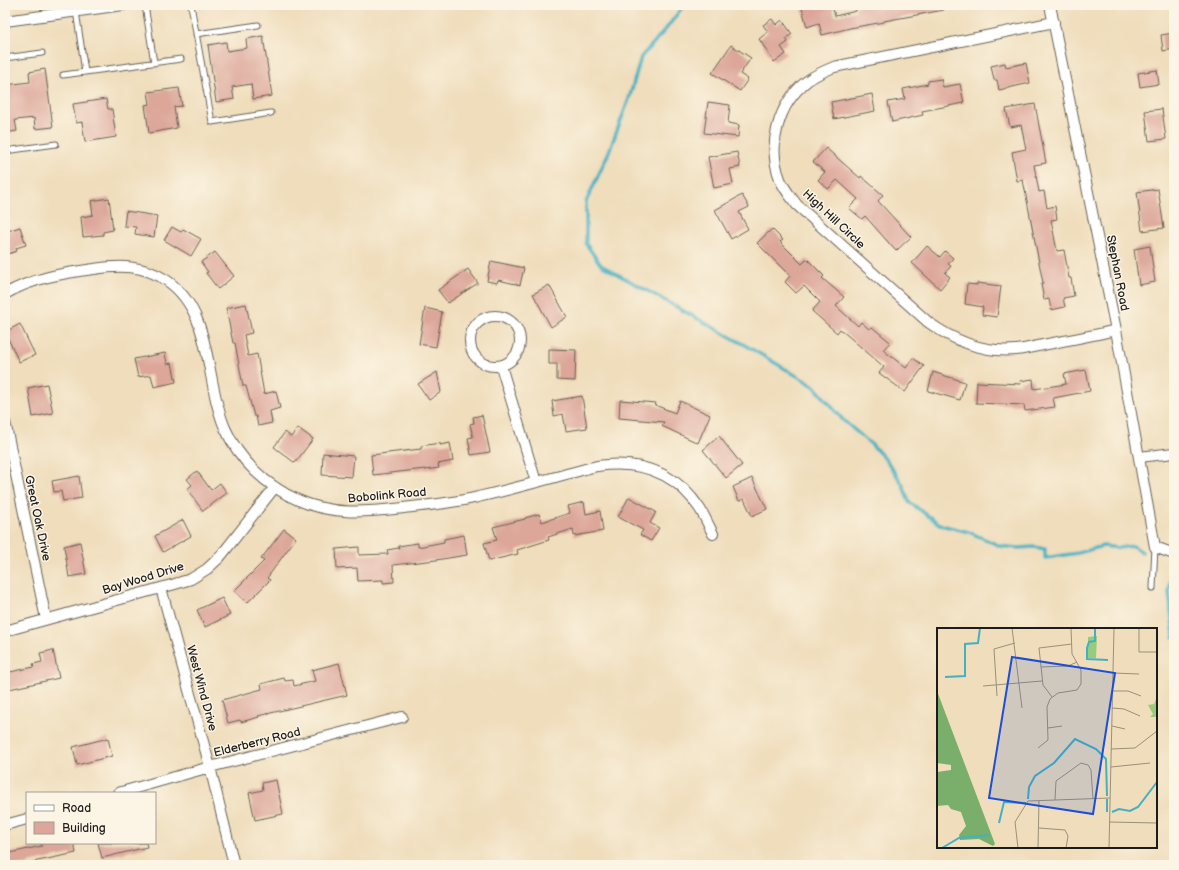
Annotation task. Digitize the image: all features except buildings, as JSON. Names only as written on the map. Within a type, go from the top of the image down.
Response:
[{"type":"street","points":[[5,21],[123,5]]},
{"type":"street","name":"Stephan Road","points":[[1050,5],[1116,330],[1155,547]]},
{"type":"street","name":"High Hill Circle","points":[[1054,22],[834,67],[820,73],[807,81],[795,92],[786,104],[775,133],[774,151],[776,164],[780,179],[787,193],[797,205],[928,322],[960,342],[985,349],[1017,350],[1116,330]]},
{"type":"street","name":"Bobolink Road","points":[[5,294],[35,280],[59,274],[114,266],[129,266],[145,269],[159,275],[174,285],[189,303],[199,324],[218,409],[225,429],[234,444],[246,461],[260,476],[275,487],[298,500],[317,507],[340,512],[361,513],[441,504],[478,497],[597,466],[614,463],[631,464],[648,468],[662,474],[676,483],[689,495],[700,510],[713,534]]},
{"type":"street","points":[[490,316],[499,316],[507,319],[513,324],[518,332],[520,340],[519,348],[515,356],[509,362],[501,366],[485,365],[473,354],[470,347],[470,338],[476,324],[490,316]]},
{"type":"street","points":[[501,366],[536,482]]},
{"type":"street","name":"Great Oak Drive","points":[[5,422],[46,620]]},
{"type":"street","points":[[1139,458],[1174,453]]},
{"type":"street","name":"Bay Wood Drive","points":[[5,631],[191,579],[207,569],[220,557],[275,487]]},
{"type":"street","points":[[1155,547],[1174,554]]},
{"type":"street","name":"West Wind Drive","points":[[161,588],[210,767],[234,865]]},
{"type":"street","name":"Elderberry Road","points":[[122,792],[210,767],[402,717]]},
{"type":"street","points":[[5,825],[26,819]]},
{"type":"lane","points":[[145,5],[154,62]]},
{"type":"lane","points":[[191,5],[212,122],[271,113]]},
{"type":"lane","points":[[76,11],[85,72]]},
{"type":"lane","points":[[196,34],[258,25]]},
{"type":"lane","points":[[5,58],[42,53]]},
{"type":"lane","points":[[63,75],[181,59]]},
{"type":"lane","points":[[5,151],[56,144]]},
{"type":"lane","points":[[1153,588],[1155,547]]},
{"type":"waterway","points":[[684,5],[666,29],[641,57],[629,99],[608,154],[586,202],[586,244],[601,265],[745,345],[814,386],[844,421],[872,445],[887,461],[903,485],[909,502],[941,525],[969,532],[1000,546],[1017,548],[1035,547],[1045,549],[1045,558],[1078,553],[1103,546],[1119,548],[1133,546],[1142,552]]},
{"type":"waterway","points":[[1174,561],[1169,592],[1174,637]]}]
